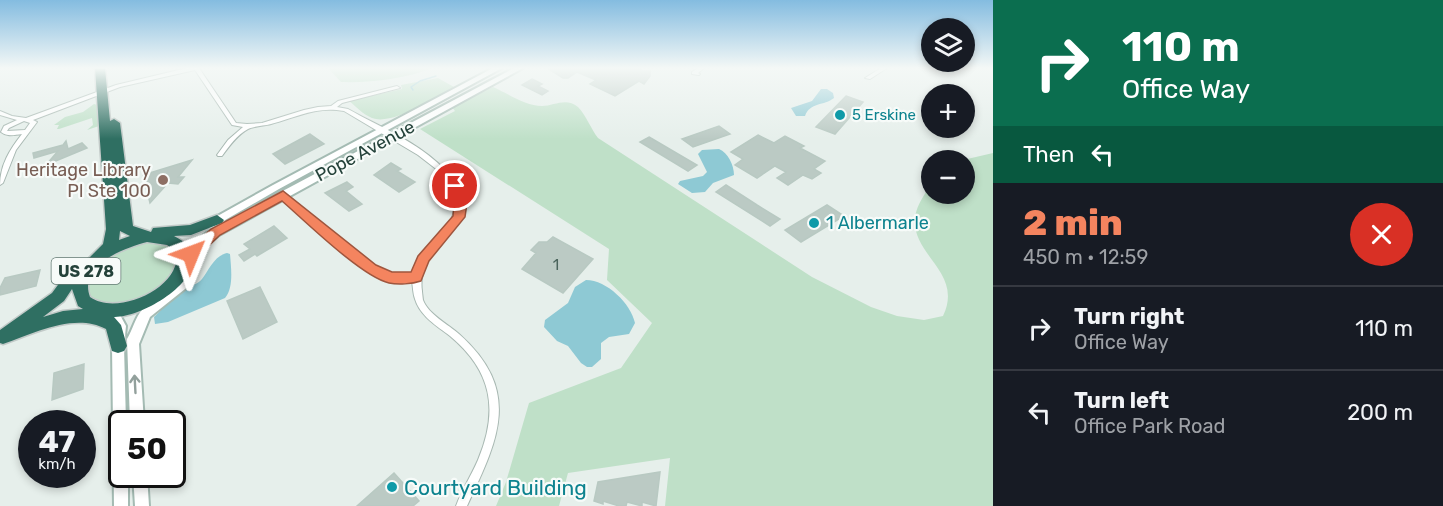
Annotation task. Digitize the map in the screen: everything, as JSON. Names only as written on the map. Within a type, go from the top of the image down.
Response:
[{"type":"highway","points":[[103,254],[114,236],[117,214],[107,92]]},
{"type":"highway","points":[[117,214],[129,226],[145,231],[184,231],[224,223]]},
{"type":"highway","points":[[117,214],[126,229],[147,237]]},
{"type":"highway","points":[[1,338],[62,292],[79,267],[107,240],[117,214]]},
{"type":"highway","name":"US 278","points":[[1,338],[55,305],[103,254],[129,241],[147,237],[164,238]]},
{"type":"highway","points":[[164,238],[181,246],[186,255],[185,262]]},
{"type":"highway","name":"US 278","points":[[1,338],[51,315],[71,310],[121,311],[145,303],[167,290],[179,278],[185,262]]},
{"type":"highway","name":"US 278","points":[[82,275],[79,294],[84,302],[99,309]]},
{"type":"highway","points":[[1,338],[53,320],[86,317],[113,325],[125,345]]},
{"type":"main road","name":"Pope Avenue","points":[[185,262],[205,239],[224,223],[380,131],[454,92]]},
{"type":"main road","name":"Pope Avenue","points":[[164,238],[224,223],[283,195],[476,92]]},
{"type":"main road","points":[[125,345],[145,315],[181,285],[190,274],[201,250],[224,223]]},
{"type":"main road","points":[[121,506],[125,345],[134,321],[145,303]]},
{"type":"main road","points":[[99,309],[121,324],[135,410]]},
{"type":"main road","points":[[141,488],[142,506]]},
{"type":"street","points":[[5,132],[24,120],[107,92]]},
{"type":"street","points":[[211,92],[234,124],[230,141]]},
{"type":"street","points":[[334,106],[340,102],[379,92]]},
{"type":"street","points":[[234,124],[249,125],[322,106],[334,106],[346,110],[391,137],[440,168],[451,180],[460,203],[459,217],[423,259],[416,278],[418,296],[423,307],[464,344],[489,378],[495,393],[495,416],[489,445],[460,506]]},
{"type":"street","points":[[0,112],[10,118],[34,122],[30,128],[5,132]]},
{"type":"street","points":[[0,112],[6,121],[5,132]]},
{"type":"street","points":[[0,183],[13,150],[22,135],[51,112]]},
{"type":"street","points":[[220,155],[230,141],[249,125]]},
{"type":"street","points":[[5,132],[12,138],[13,150]]},
{"type":"street","points":[[283,195],[371,269],[390,278],[416,278]]},
{"type":"green space","points":[[390,92],[446,92],[414,109],[391,118],[381,119],[372,118],[349,101]]},
{"type":"green space","points":[[484,92],[502,92],[523,102],[542,106],[564,102],[574,104],[581,110],[598,138],[812,277],[871,307],[897,316],[924,320],[943,316],[948,301],[947,287],[942,276],[916,231],[915,217],[918,208],[921,201],[921,204],[975,204],[975,157],[993,153],[993,506],[665,506],[670,458],[568,473],[559,506],[496,506],[506,482],[529,403],[621,368],[652,323],[607,280],[609,249],[420,129],[455,111],[452,107]]},
{"type":"green space","points":[[94,104],[98,105],[99,126],[87,130],[93,125],[92,118],[59,129],[57,129],[59,125],[54,125],[65,117],[83,112]]},
{"type":"green space","points":[[156,242],[171,249],[177,259],[175,269],[167,280],[140,298],[125,303],[112,305],[99,302],[91,297],[87,290],[88,281],[99,264],[107,257],[125,247]]},
{"type":"water","points":[[819,92],[833,93],[834,98],[810,108],[805,116],[796,116],[791,108],[812,101]]},
{"type":"water","points":[[719,149],[730,160],[734,175],[713,183],[705,192],[692,193],[678,184],[680,181],[703,176],[707,172],[698,154],[702,150]]},
{"type":"water","points":[[227,253],[230,254],[231,277],[230,289],[225,298],[168,322],[155,324],[154,317],[169,302],[200,281],[215,260]]},
{"type":"water","points":[[586,280],[602,284],[617,294],[629,308],[635,323],[629,334],[609,337],[601,343],[601,359],[592,367],[581,363],[568,346],[557,341],[544,327],[545,320],[568,303],[575,287]]},
{"type":"building","points":[[606,92],[622,92],[615,96]]},
{"type":"building","name":"5 Erskine","points":[[846,96],[863,102],[835,134],[816,127]]},
{"type":"building","points":[[719,126],[730,134],[693,147],[682,139]]},
{"type":"building","points":[[310,134],[324,144],[285,164],[273,154]]},
{"type":"building","points":[[758,135],[774,143],[785,136],[804,146],[800,148],[825,161],[814,169],[821,173],[812,179],[803,175],[788,185],[777,178],[786,172],[775,166],[757,178],[735,165],[743,159],[731,152]]},
{"type":"building","points":[[649,137],[697,165],[688,171],[640,142]]},
{"type":"building","points":[[66,141],[68,149],[82,143],[87,148],[46,165],[58,151],[34,158],[33,153],[63,145]]},
{"type":"building","name":"Heritage Library Pl Ste 100","points":[[192,160],[178,177],[184,177],[178,184],[168,183],[150,203],[143,175]]},
{"type":"building","points":[[391,163],[401,169],[397,171],[415,182],[399,192],[374,175]]},
{"type":"building","points":[[347,182],[353,187],[346,191],[362,204],[349,211],[325,193]]},
{"type":"building","points":[[726,185],[780,219],[770,226],[716,192]]},
{"type":"building","name":"1 Albermarle","points":[[827,205],[844,216],[801,242],[785,230]]},
{"type":"building","points":[[274,226],[287,238],[244,261],[239,255],[250,249],[244,244]]},
{"type":"building","points":[[553,237],[593,259],[563,293],[522,269],[536,253],[531,250],[539,242],[547,242]]},
{"type":"building","points":[[40,270],[36,286],[0,295],[0,288],[5,278]]},
{"type":"building","points":[[260,287],[277,322],[243,339],[227,301]]},
{"type":"building","points":[[84,364],[83,389],[52,400],[54,373]]},
{"type":"building","points":[[660,472],[656,506],[642,502],[642,506],[627,502],[626,506],[619,506],[594,501],[598,482]]},
{"type":"building","name":"Courtyard Building","points":[[394,473],[419,501],[413,506],[357,506]]},
{"type":"place","name":"5 Erskine","points":[[840,115]]},
{"type":"place","name":"Heritage Library Pl Ste 100","points":[[163,180]]},
{"type":"place","name":"1 Albermarle","points":[[814,223]]},
{"type":"place","name":"Courtyard Building","points":[[392,487]]},
{"type":"route","points":[[191,254],[215,232],[283,195],[371,269],[390,278],[416,278],[423,259],[459,217],[460,203],[455,186]]}]
